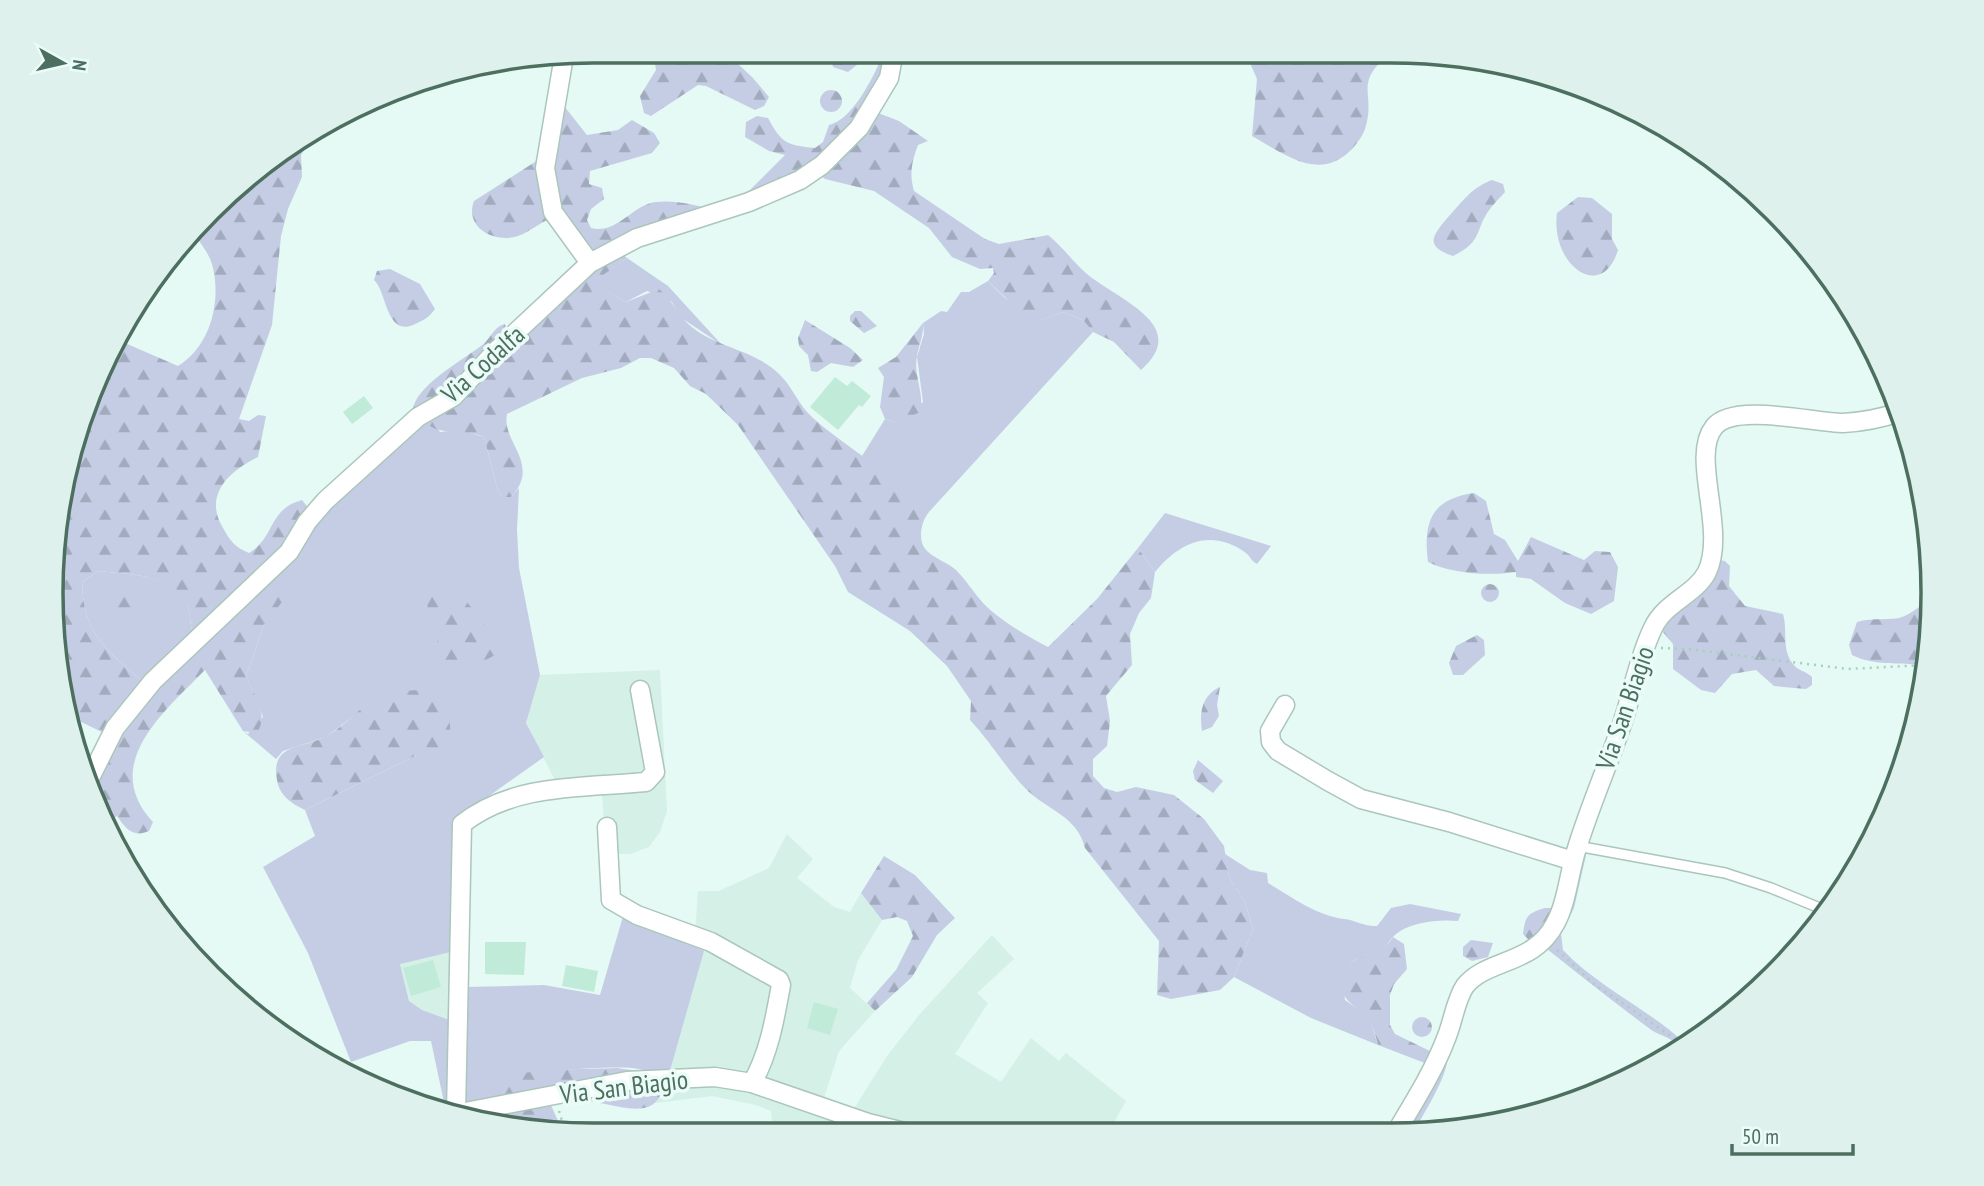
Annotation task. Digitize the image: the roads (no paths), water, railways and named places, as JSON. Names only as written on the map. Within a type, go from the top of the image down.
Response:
[{"type":"street","name":"Via Codalfa","points":[[94,771],[115,728],[153,681],[289,552],[307,522],[325,501],[418,417],[453,397],[498,349],[590,263],[637,238],[762,197],[800,180],[822,165],[859,128],[889,78],[892,63]]},
{"type":"street","points":[[563,64],[545,168],[553,212],[590,263]]},
{"type":"street","name":"Via San Biagio","points":[[1402,1123],[1427,1080],[1465,986],[1480,974],[1514,961],[1545,938],[1556,924],[1575,853],[1623,722],[1634,674],[1654,625],[1670,604],[1690,591],[1706,573],[1713,549],[1712,509],[1704,449],[1714,426],[1731,416],[1842,423],[1890,415]]},
{"type":"street","points":[[456,1105],[462,824],[500,800],[558,789],[646,782],[654,772],[640,690]]},
{"type":"street","points":[[1285,705],[1270,731],[1271,742],[1278,751],[1361,799],[1575,853]]},
{"type":"street","points":[[607,827],[611,900],[637,915],[711,942],[779,980],[781,985],[774,1021],[761,1068],[752,1083]]},
{"type":"street","name":"Via San Biagio","points":[[475,1110],[654,1078],[715,1077],[752,1083],[868,1123]]},
{"type":"lane","points":[[1575,853],[1725,873],[1817,907]]}]
